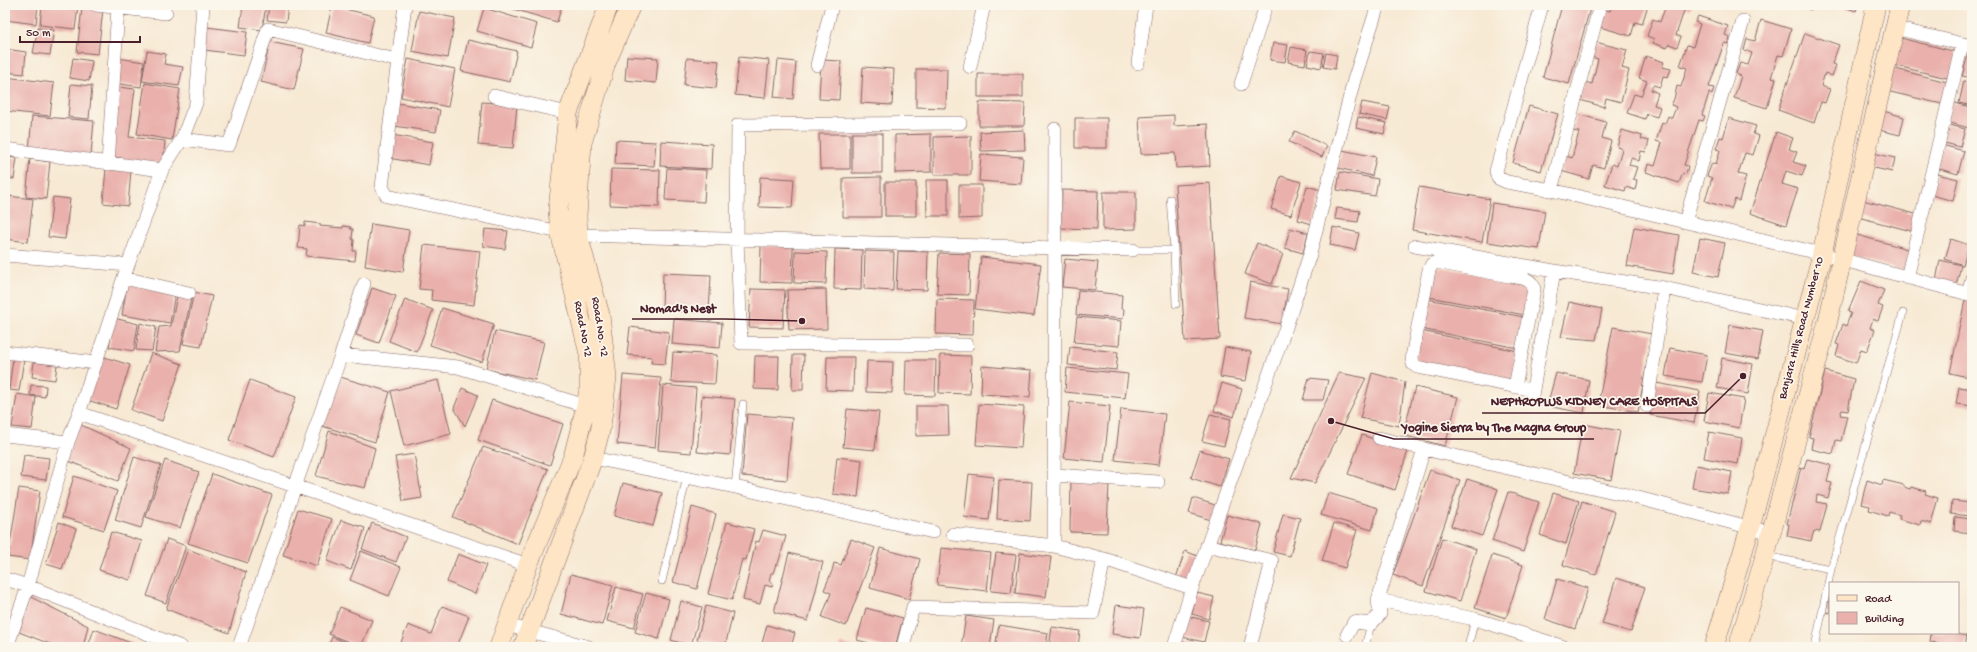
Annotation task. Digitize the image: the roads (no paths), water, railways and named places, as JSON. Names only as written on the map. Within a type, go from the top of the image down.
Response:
[{"type":"main road","name":"Road No 12","points":[[499,647],[528,565],[573,457],[589,389],[589,354],[569,233],[558,210],[568,113],[609,5]]},
{"type":"main road","name":"Road No. 12","points":[[526,639],[593,458],[601,427],[607,377],[600,315],[569,233],[577,216],[582,143],[606,63],[632,5]]},
{"type":"main road","name":"Banjara Hills Road Number 10","points":[[1714,647],[1750,528],[1822,254],[1876,5]]},
{"type":"main road","name":"Banjara Hills Road Number 10","points":[[1738,647],[1765,556],[1827,325],[1841,258],[1900,5]]},
{"type":"street","points":[[96,5],[166,13]]},
{"type":"street","points":[[7,647],[28,586],[68,442],[128,265],[162,170],[182,139],[196,103],[203,5]]},
{"type":"street","points":[[404,5],[396,60],[382,187],[387,196],[569,233],[1134,250]]},
{"type":"street","points":[[817,64],[832,5]]},
{"type":"street","points":[[970,67],[984,5]]},
{"type":"street","points":[[1138,63],[1146,5]]},
{"type":"street","points":[[1241,84],[1266,5]]},
{"type":"street","points":[[1174,647],[1192,588],[1286,327],[1305,268],[1328,186],[1354,80],[1378,5]]},
{"type":"street","points":[[1542,5],[1496,171],[1498,178],[1507,182],[1551,190],[1841,258],[1970,295],[1972,278]]},
{"type":"street","points":[[1551,190],[1600,5]]},
{"type":"street","points":[[108,164],[118,8]]},
{"type":"street","points":[[1685,222],[1743,21]]},
{"type":"street","points":[[1894,28],[1967,45],[1907,278]]},
{"type":"street","points":[[182,139],[229,145],[268,29],[396,60]]},
{"type":"street","points":[[494,96],[568,113]]},
{"type":"street","points":[[960,123],[738,124],[737,239],[741,343],[967,345]]},
{"type":"street","points":[[1054,546],[1055,129]]},
{"type":"street","points":[[5,149],[108,164],[162,170]]},
{"type":"street","points":[[1415,246],[1554,271],[1664,288],[1805,319]]},
{"type":"street","points":[[5,255],[128,265]]},
{"type":"street","points":[[1515,387],[1534,289],[1533,284],[1530,280],[1436,262],[1432,264],[1429,270],[1412,357],[1413,364],[1417,367],[1515,387],[1532,393],[1554,271]]},
{"type":"street","points":[[1508,276],[1511,263]]},
{"type":"street","points":[[124,278],[189,293]]},
{"type":"street","points":[[239,647],[341,355],[364,284]]},
{"type":"street","points":[[1647,406],[1664,288]]},
{"type":"street","points":[[5,352],[96,363]]},
{"type":"street","points":[[341,355],[458,367],[586,406]]},
{"type":"street","points":[[79,413],[528,565]]},
{"type":"street","points":[[5,435],[68,442]]},
{"type":"street","points":[[1379,438],[1623,494],[1770,533]]},
{"type":"street","points":[[1347,635],[1354,622],[1371,624],[1380,614],[1378,600],[1424,449]]},
{"type":"street","points":[[593,458],[735,487],[933,532]]},
{"type":"street","points":[[1055,475],[1158,482]]},
{"type":"street","points":[[953,534],[1054,546],[1104,559],[1192,588]]},
{"type":"street","points":[[1207,545],[1272,561],[1250,647]]},
{"type":"street","points":[[904,647],[913,607],[1093,613],[1104,559]]},
{"type":"street","points":[[5,579],[28,586],[181,647]]},
{"type":"street","points":[[1378,600],[1475,619],[1564,647]]},
{"type":"street","points":[[507,625],[526,639],[589,647]]},
{"type":"lane","points":[[1170,199],[1176,304]]},
{"type":"lane","points":[[1134,250],[1174,250]]},
{"type":"lane","points":[[1815,647],[1831,569],[1903,313]]},
{"type":"lane","points":[[735,487],[743,404]]},
{"type":"lane","points":[[662,581],[687,477]]},
{"type":"lane","points":[[1765,556],[1831,569]]},
{"type":"lane","points":[[1468,647],[1475,619]]},
{"type":"lane","points":[[1365,647],[1371,624]]},
{"type":"place","name":"Nomad's Nest","points":[[802,321]]},
{"type":"place","name":"NEPHROPLUS KIDNEY CARE HOSPITALS","points":[[1743,376]]},
{"type":"place","name":"Yogine Sierra by The Magna Group","points":[[1331,421]]}]
